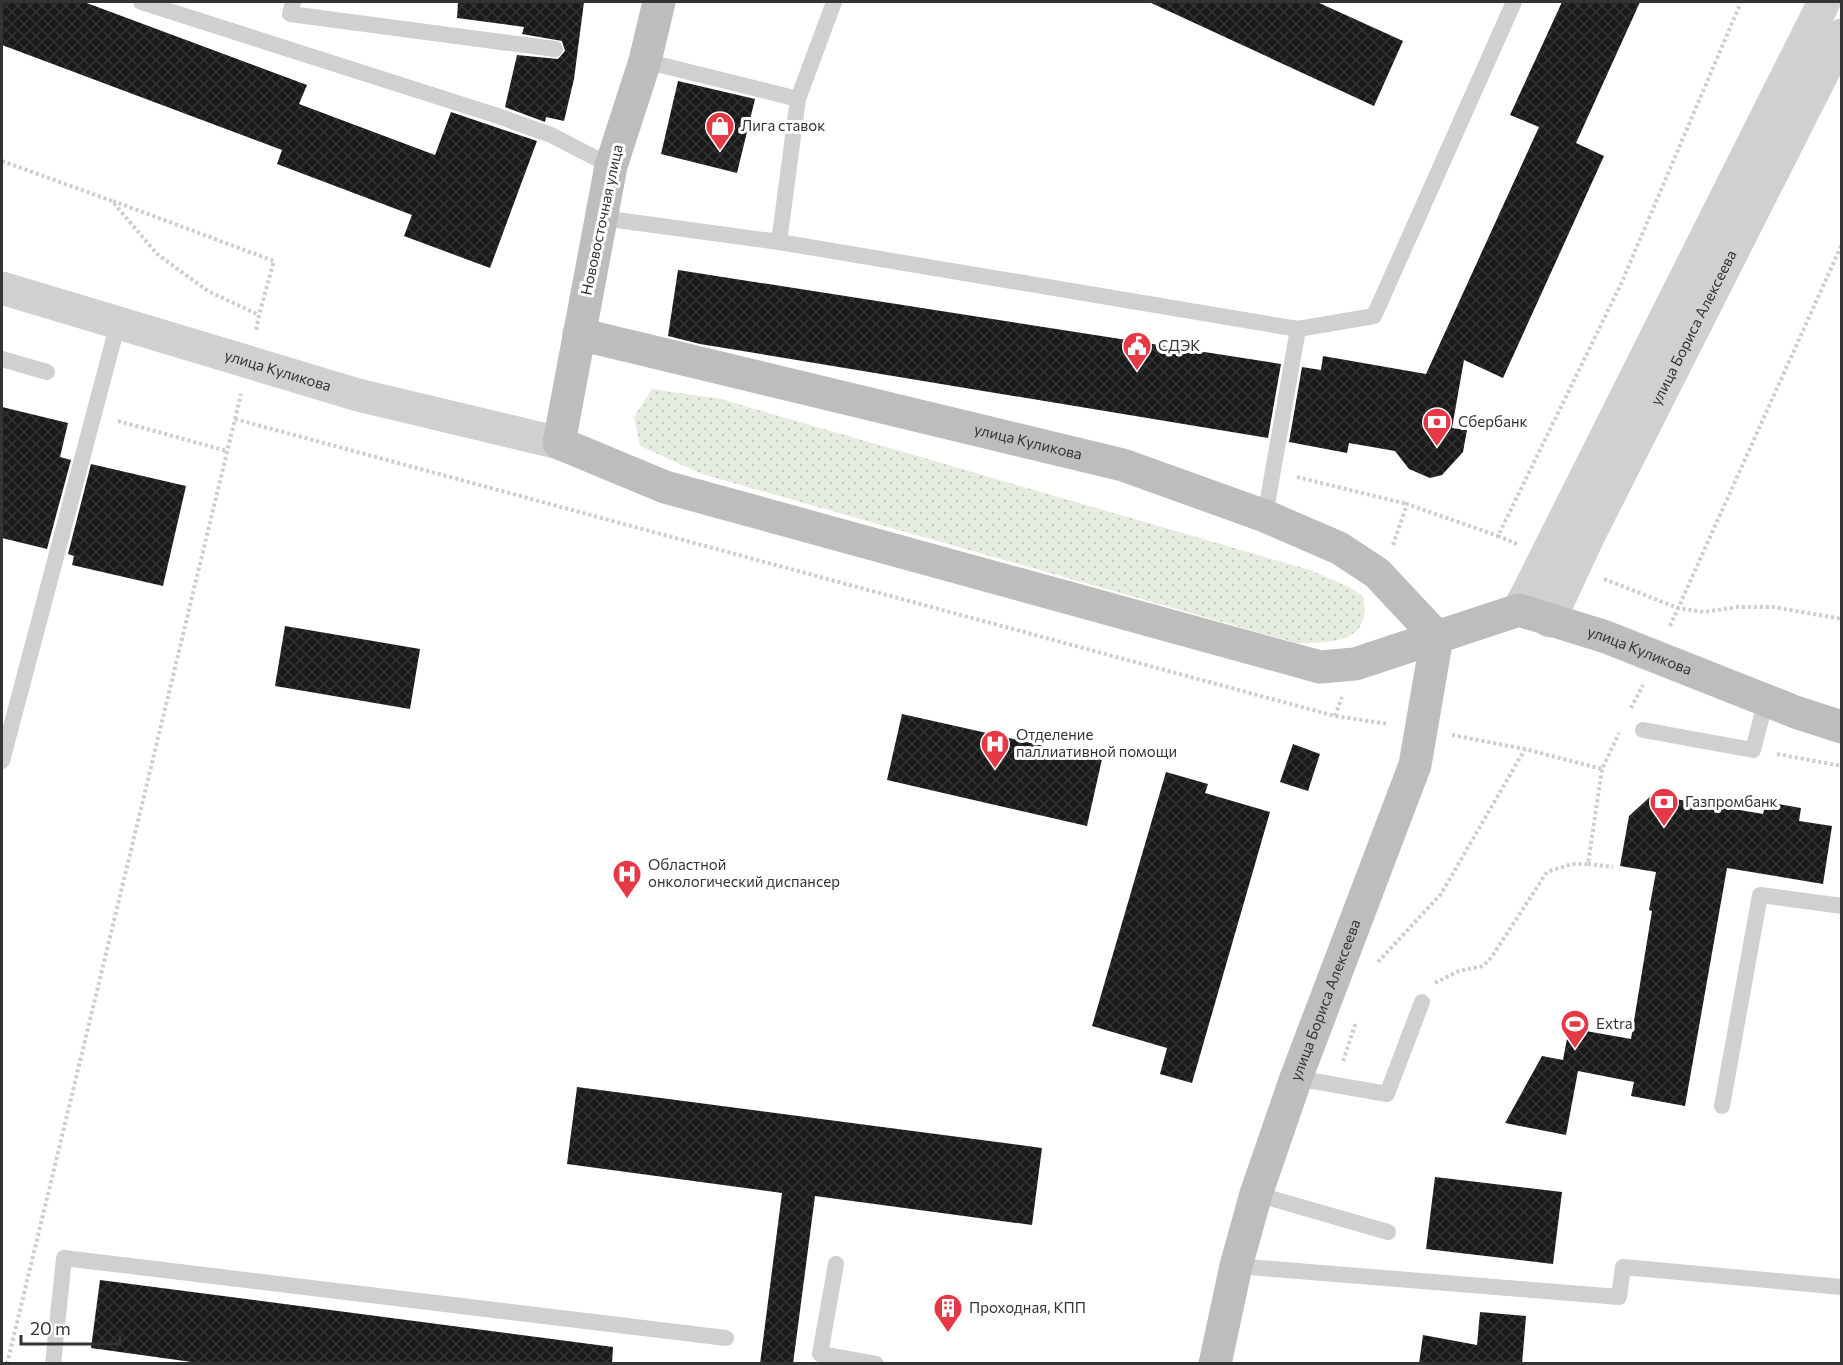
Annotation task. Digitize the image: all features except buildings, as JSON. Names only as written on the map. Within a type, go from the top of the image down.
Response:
[{"type":"main road","name":"Нововосточная улица","points":[[559,442],[611,166],[645,61],[659,2]]},
{"type":"main road","name":"улица Куликова","points":[[579,334],[1123,465],[1265,516],[1339,548],[1377,573],[1437,637]]},
{"type":"main road","points":[[559,442],[665,487],[1320,667],[1355,664],[1437,637],[1534,615]]},
{"type":"main road","name":"улица Куликова","points":[[1534,615],[1606,637],[1766,700],[1842,727]]},
{"type":"main road","name":"улица Бориса Алексеева","points":[[1215,1364],[1236,1266],[1256,1194],[1296,1078],[1414,765],[1437,637]]},
{"type":"street","points":[[1684,313],[1824,2]]},
{"type":"street","name":"улица Бориса Алексеева","points":[[1534,615],[1684,313],[1842,34]]},
{"type":"street","name":"улица Куликова","points":[[2,288],[358,395],[559,442]]},
{"type":"lane","points":[[141,2],[506,119],[551,135],[611,166]]},
{"type":"lane","points":[[293,2],[290,14],[555,50]]},
{"type":"lane","points":[[779,242],[798,99],[834,2]]},
{"type":"lane","points":[[602,218],[779,242],[1298,329],[1374,316],[1514,2]]},
{"type":"lane","points":[[645,61],[798,99]]},
{"type":"lane","points":[[2,761],[118,323]]},
{"type":"lane","points":[[1265,516],[1298,329]]},
{"type":"lane","points":[[2,359],[47,372]]},
{"type":"lane","points":[[1643,730],[1753,750],[1766,700]]},
{"type":"lane","points":[[1722,1106],[1760,895],[1842,906]]},
{"type":"lane","points":[[1296,1078],[1387,1094],[1422,1002]]},
{"type":"lane","points":[[1256,1194],[1388,1232]]},
{"type":"lane","points":[[53,1364],[64,1258],[726,1338]]},
{"type":"lane","points":[[836,1264],[820,1354],[876,1364]]},
{"type":"lane","points":[[1236,1266],[1619,1297],[1623,1267],[1842,1287]]},
{"type":"path","points":[[2,161],[274,261],[259,315],[7,1364]]},
{"type":"path","points":[[112,201],[157,254],[208,291],[259,315]]},
{"type":"path","points":[[1627,716],[1656,657],[1842,244]]},
{"type":"path","points":[[93,414],[228,451]]},
{"type":"path","points":[[235,419],[925,603],[1335,716],[1421,729],[1525,749],[1602,769]]},
{"type":"path","points":[[1273,471],[1407,504]]},
{"type":"path","points":[[1678,608],[1704,612],[1738,607],[1773,607],[1842,619]]},
{"type":"path","points":[[1588,864],[1602,769],[1623,726]]},
{"type":"path","points":[[1374,967],[1441,894],[1525,749]]},
{"type":"path","points":[[1753,750],[1842,766]]},
{"type":"path","points":[[1422,1002],[1432,984],[1459,971],[1483,966],[1491,958],[1547,872],[1572,864],[1613,867]]},
{"type":"path","points":[[1335,1085],[1356,1020]]},
{"type":"shaded area","points":[[652,389],[721,399],[1310,570],[1349,587],[1363,596],[1362,624],[1355,632],[1335,641],[1296,643],[702,474],[640,446],[634,417]]},
{"type":"place","name":"Лига ставок","points":[[720,152]]},
{"type":"place","name":"СДЭК","points":[[1137,372]]},
{"type":"place","name":"Сбербанк","points":[[1437,448]]},
{"type":"place","name":"Отделение паллиативной помощи","points":[[995,770]]},
{"type":"place","name":"Газпромбанк","points":[[1664,828]]},
{"type":"place","name":"Областной онкологический диспансер","points":[[627,900]]},
{"type":"place","name":"Extra","points":[[1575,1050]]},
{"type":"place","name":"Проходная, КПП","points":[[948,1334]]}]
